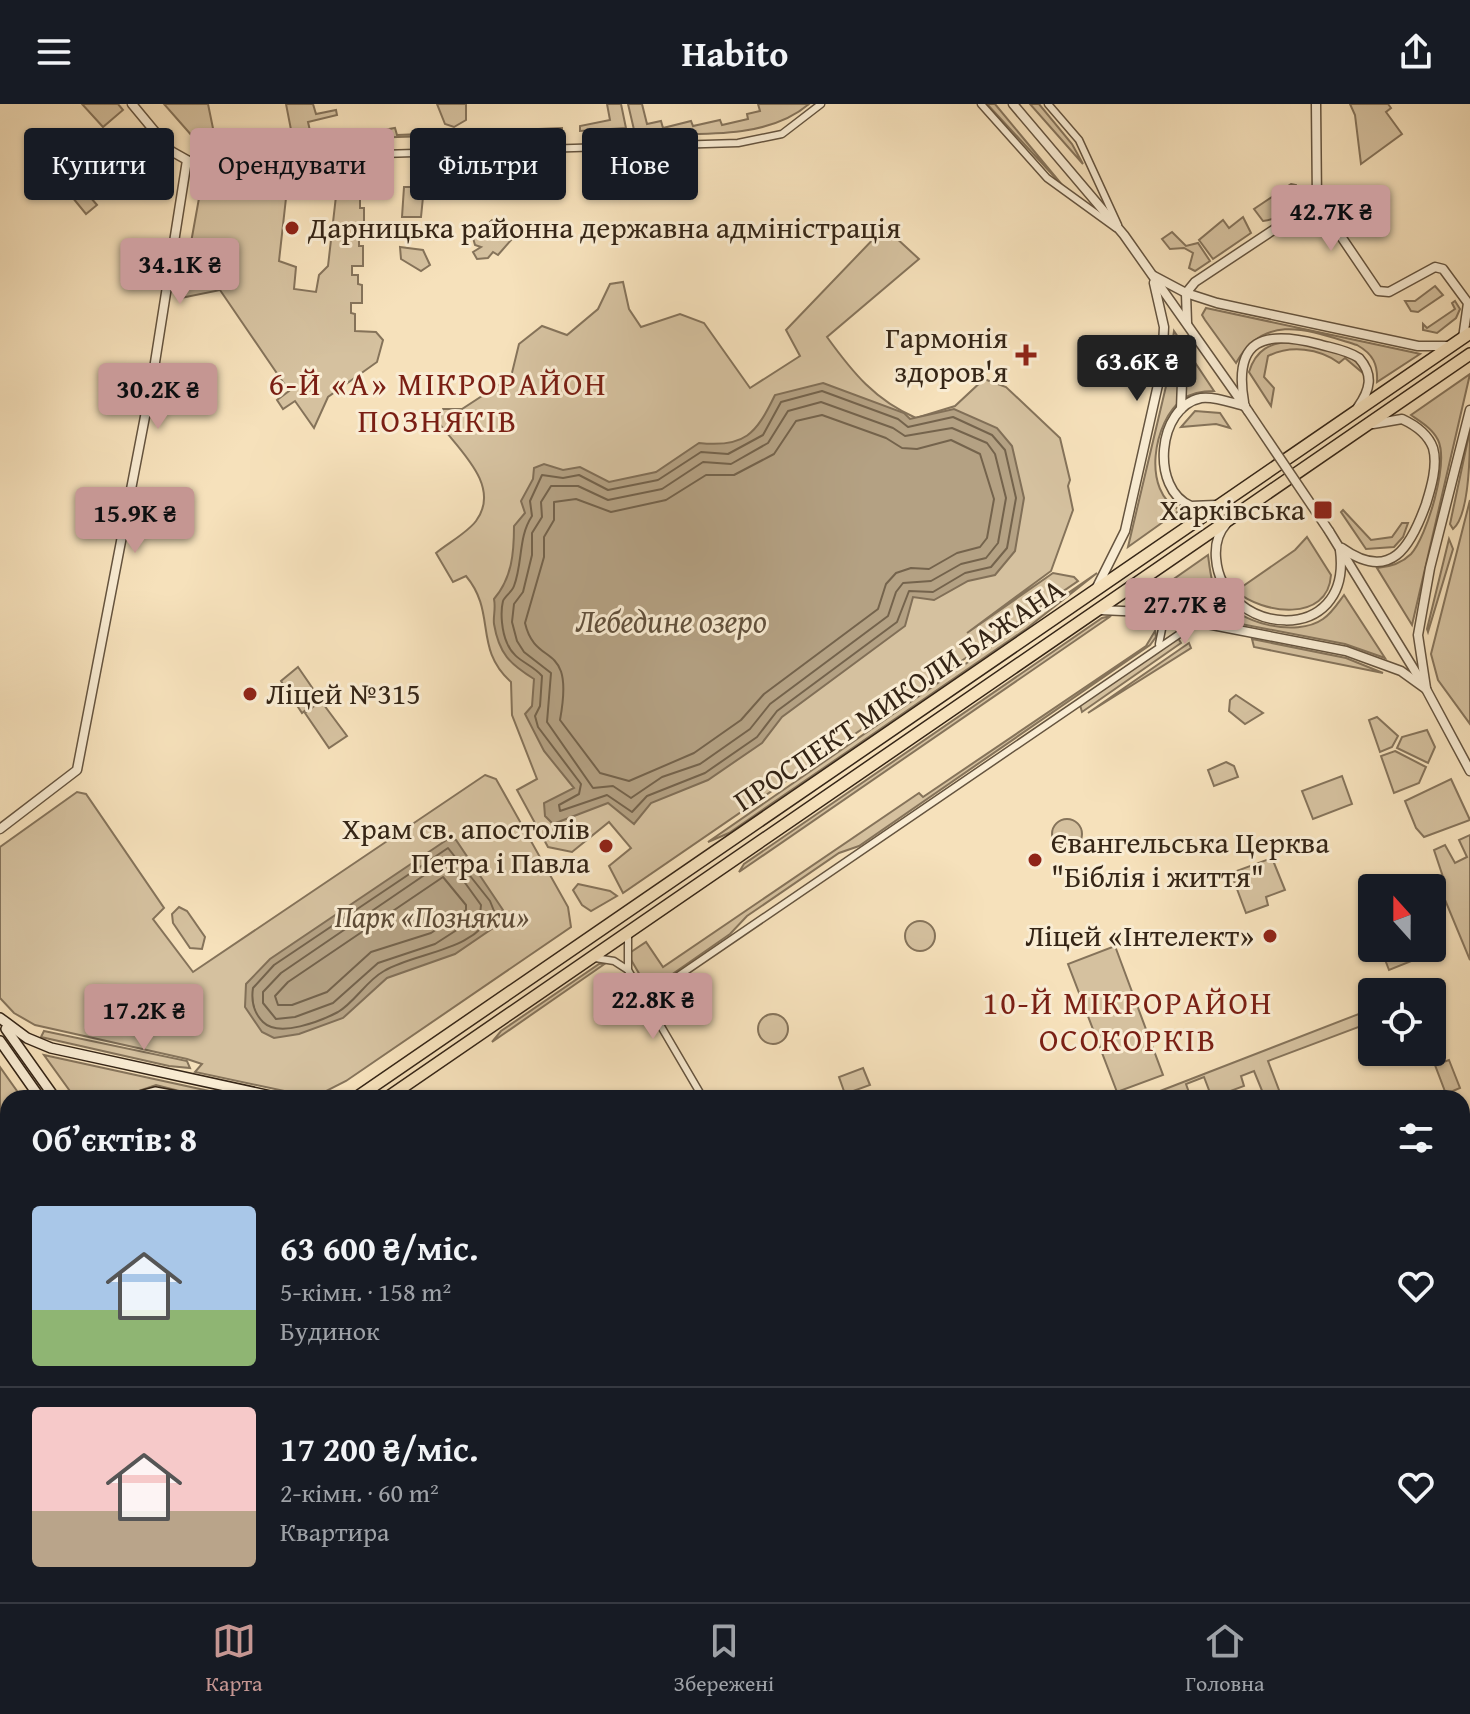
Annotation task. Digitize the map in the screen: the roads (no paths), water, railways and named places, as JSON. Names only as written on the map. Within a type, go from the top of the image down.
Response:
[{"type":"highway","name":"ПРОСПЕКТ МИКОЛИ БАЖАНА","points":[[367,1090],[1466,335]]},
{"type":"highway","name":"ПРОСПЕКТ МИКОЛИ БАЖАНА","points":[[399,1090],[1470,354]]},
{"type":"main road","points":[[0,1019],[49,1090]]},
{"type":"main road","points":[[0,1019],[27,1038],[51,1048],[243,1090]]},
{"type":"main road","points":[[0,1041],[34,1090]]},
{"type":"street","points":[[132,104],[171,151],[187,160],[738,143],[782,134],[821,104]]},
{"type":"street","points":[[981,104],[1047,178],[1121,232]]},
{"type":"street","points":[[1013,104],[1121,232],[1246,409],[1339,545],[1426,689],[1470,771]]},
{"type":"street","points":[[1048,104],[1079,140],[1121,232]]},
{"type":"street","points":[[1316,104],[1317,201],[1378,291],[1398,289],[1435,267],[1443,269],[1466,292],[1469,312],[1466,335]]},
{"type":"street","points":[[0,829],[77,770],[150,392],[187,160]]},
{"type":"street","points":[[1187,325],[1186,293],[1201,277],[1317,201]]},
{"type":"street","points":[[1151,274],[1186,293],[1217,303],[1418,346],[1450,346]]},
{"type":"street","points":[[1096,589],[1125,531],[1158,382],[1165,338],[1151,274]]},
{"type":"street","points":[[1246,409],[1241,385],[1246,355],[1260,341],[1286,336],[1359,358],[1368,372],[1370,383],[1355,411]]},
{"type":"street","points":[[1158,382],[1168,376],[1182,382],[1181,409],[1170,432],[1163,460],[1167,482],[1186,504],[1221,504]]},
{"type":"street","points":[[1181,409],[1202,398],[1246,409]]},
{"type":"street","points":[[1426,689],[1418,635],[1430,568],[1470,410]]},
{"type":"street","points":[[1339,545],[1362,560],[1391,559],[1412,540],[1429,496],[1434,457],[1425,435],[1402,419],[1364,426]]},
{"type":"street","points":[[1230,519],[1217,538],[1218,578],[1239,605],[1266,616],[1305,619],[1329,605],[1343,572],[1339,545]]},
{"type":"street","points":[[1095,611],[1116,608],[1145,612],[1346,651],[1401,671],[1426,689]]},
{"type":"street","points":[[1145,612],[1156,619],[1162,629],[1159,645]]},
{"type":"street","points":[[646,998],[1159,645],[1197,622]]},
{"type":"street","points":[[629,932],[625,953],[628,970],[698,1090]]},
{"type":"street","points":[[591,958],[608,958],[628,970]]},
{"type":"water","name":"Лебедине озеро","points":[[823,383],[904,413],[910,419],[954,409],[997,428],[1012,446],[1024,498],[1015,551],[995,575],[968,581],[934,600],[913,597],[905,626],[782,717],[762,743],[708,780],[651,803],[634,824],[608,803],[553,824],[545,816],[544,803],[574,788],[544,751],[525,714],[532,706],[534,679],[507,657],[499,643],[494,621],[494,599],[508,574],[514,526],[525,513],[521,501],[533,479],[534,468],[544,464],[563,470],[580,467],[609,482],[656,472],[699,443],[728,443],[747,436],[762,420],[775,395]]},
{"type":"water","points":[[448,839],[456,840],[503,910],[493,928],[455,954],[387,978],[343,1018],[299,1034],[274,1038],[262,1032],[245,1007],[246,984],[270,959]]},
{"type":"place","name":"Дарницька районна державна адміністрація","points":[[292,228]]},
{"type":"place","name":"Гармонія здоров'я","points":[[1026,355]]},
{"type":"place","name":"Харківська","points":[[1323,510]]},
{"type":"place","name":"Ліцей №315","points":[[250,694]]},
{"type":"place","name":"Храм св. апостолів Петра і Павла","points":[[606,846]]},
{"type":"place","name":"Євангельська Церква \"Біблія і життя\"","points":[[1035,860]]},
{"type":"place","name":"Ліцей «Інтелект»","points":[[1270,936]]},
{"type":"district","name":"6-Й «А» МІКРОРАЙОН ПОЗНЯКІВ","points":[[438,402]]},
{"type":"district","name":"10-Й МІКРОРАЙОН ОСОКОРКІВ","points":[[1128,1022]]},
{"type":"park label","name":"Парк «Позняки»","points":[[432,917]]}]
